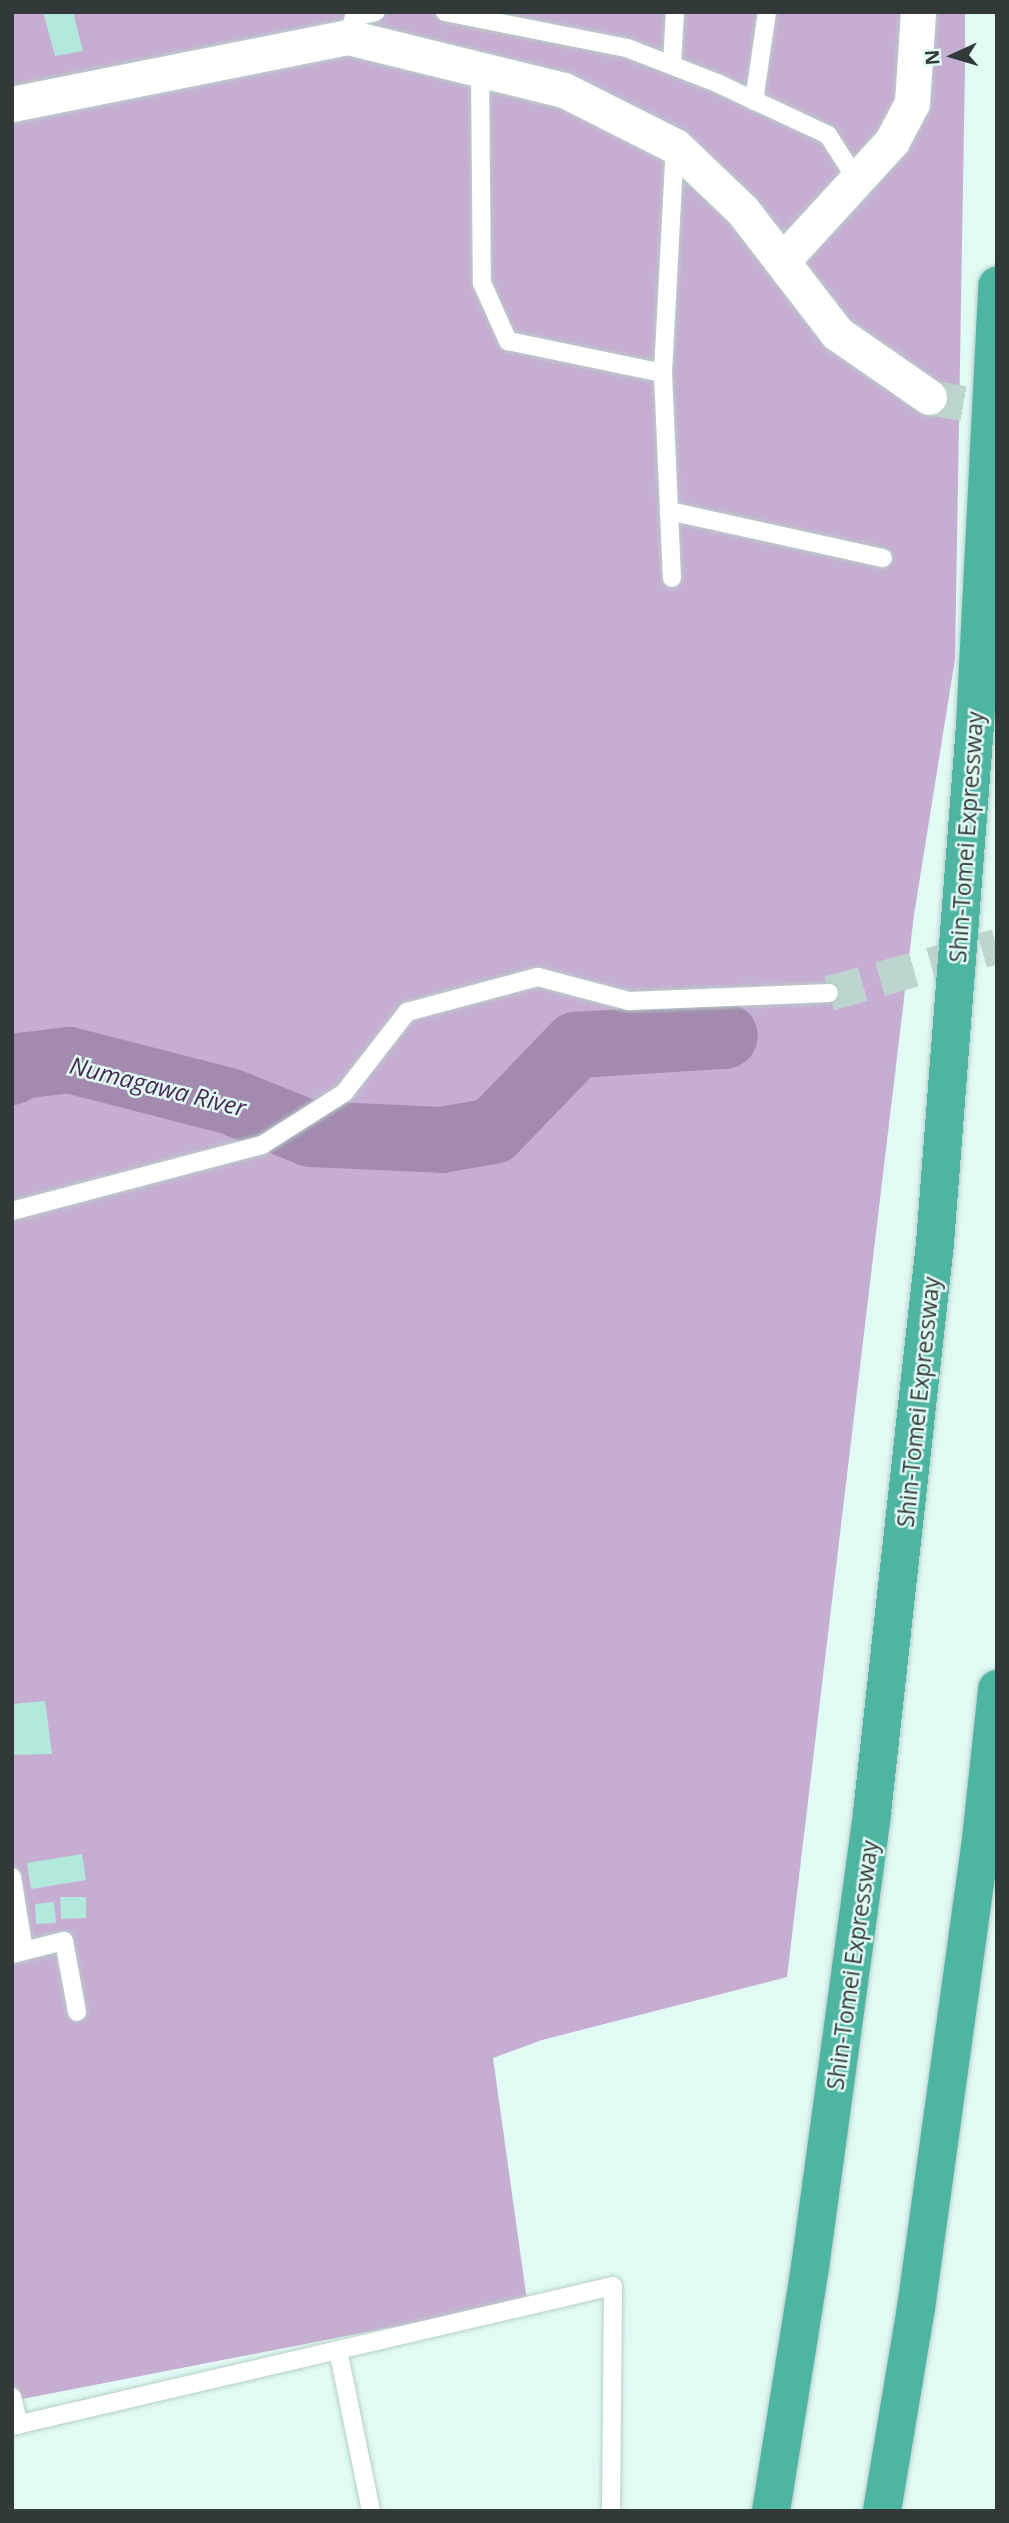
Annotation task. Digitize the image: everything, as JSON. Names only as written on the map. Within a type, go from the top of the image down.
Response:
[{"type":"highway","name":"Shin-Tomei Expressway","points":[[771,2511],[810,2267],[871,1826],[933,1256],[975,726],[997,286]]},
{"type":"highway","points":[[882,2511],[916,2308],[980,1849],[997,1689]]},
{"type":"street","points":[[784,259],[858,182],[892,141],[912,103],[918,12]]},
{"type":"street","points":[[12,104],[344,24],[480,69],[564,90],[675,146],[743,211],[784,259],[837,333],[929,397]]},
{"type":"lane","points":[[344,24],[354,17],[376,12]]},
{"type":"lane","points":[[445,12],[627,48],[672,65],[828,135],[858,182]]},
{"type":"lane","points":[[672,65],[675,12]]},
{"type":"lane","points":[[754,101],[767,12]]},
{"type":"lane","points":[[480,69],[482,282],[508,341],[663,373]]},
{"type":"lane","points":[[672,578],[663,373],[675,146]]},
{"type":"lane","points":[[669,511],[883,558]]},
{"type":"lane","points":[[12,1211],[262,1145],[344,1093],[407,1012],[538,977],[629,1001],[829,993]]},
{"type":"lane","points":[[12,1877],[18,1953],[64,1941],[77,2012]]},
{"type":"lane","points":[[12,2397],[16,2425],[613,2286],[611,2511]]},
{"type":"lane","points":[[338,2350],[371,2511]]},
{"type":"shaded area","points":[[12,12],[965,12],[965,67],[955,659],[914,915],[787,1977],[542,2040],[493,2058],[527,2301],[12,2401]]},
{"type":"building","points":[[43,12],[73,12],[83,51],[55,56]]},
{"type":"building","points":[[45,1701],[52,1754],[14,1755],[12,1704]]},
{"type":"building","points":[[82,1854],[86,1880],[31,1889],[27,1863]]},
{"type":"building","points":[[60,1897],[86,1897],[86,1918],[61,1919]]},
{"type":"building","points":[[54,1902],[56,1923],[36,1924],[35,1904]]},
{"type":"waterway","name":"Numagawa River","points":[[12,1072],[21,1066],[69,1060],[229,1101],[311,1134],[441,1140],[493,1131],[576,1045],[725,1036]]},
{"type":"tunnel","points":[[929,397],[997,409]]},
{"type":"tunnel","points":[[829,993],[997,946]]}]
